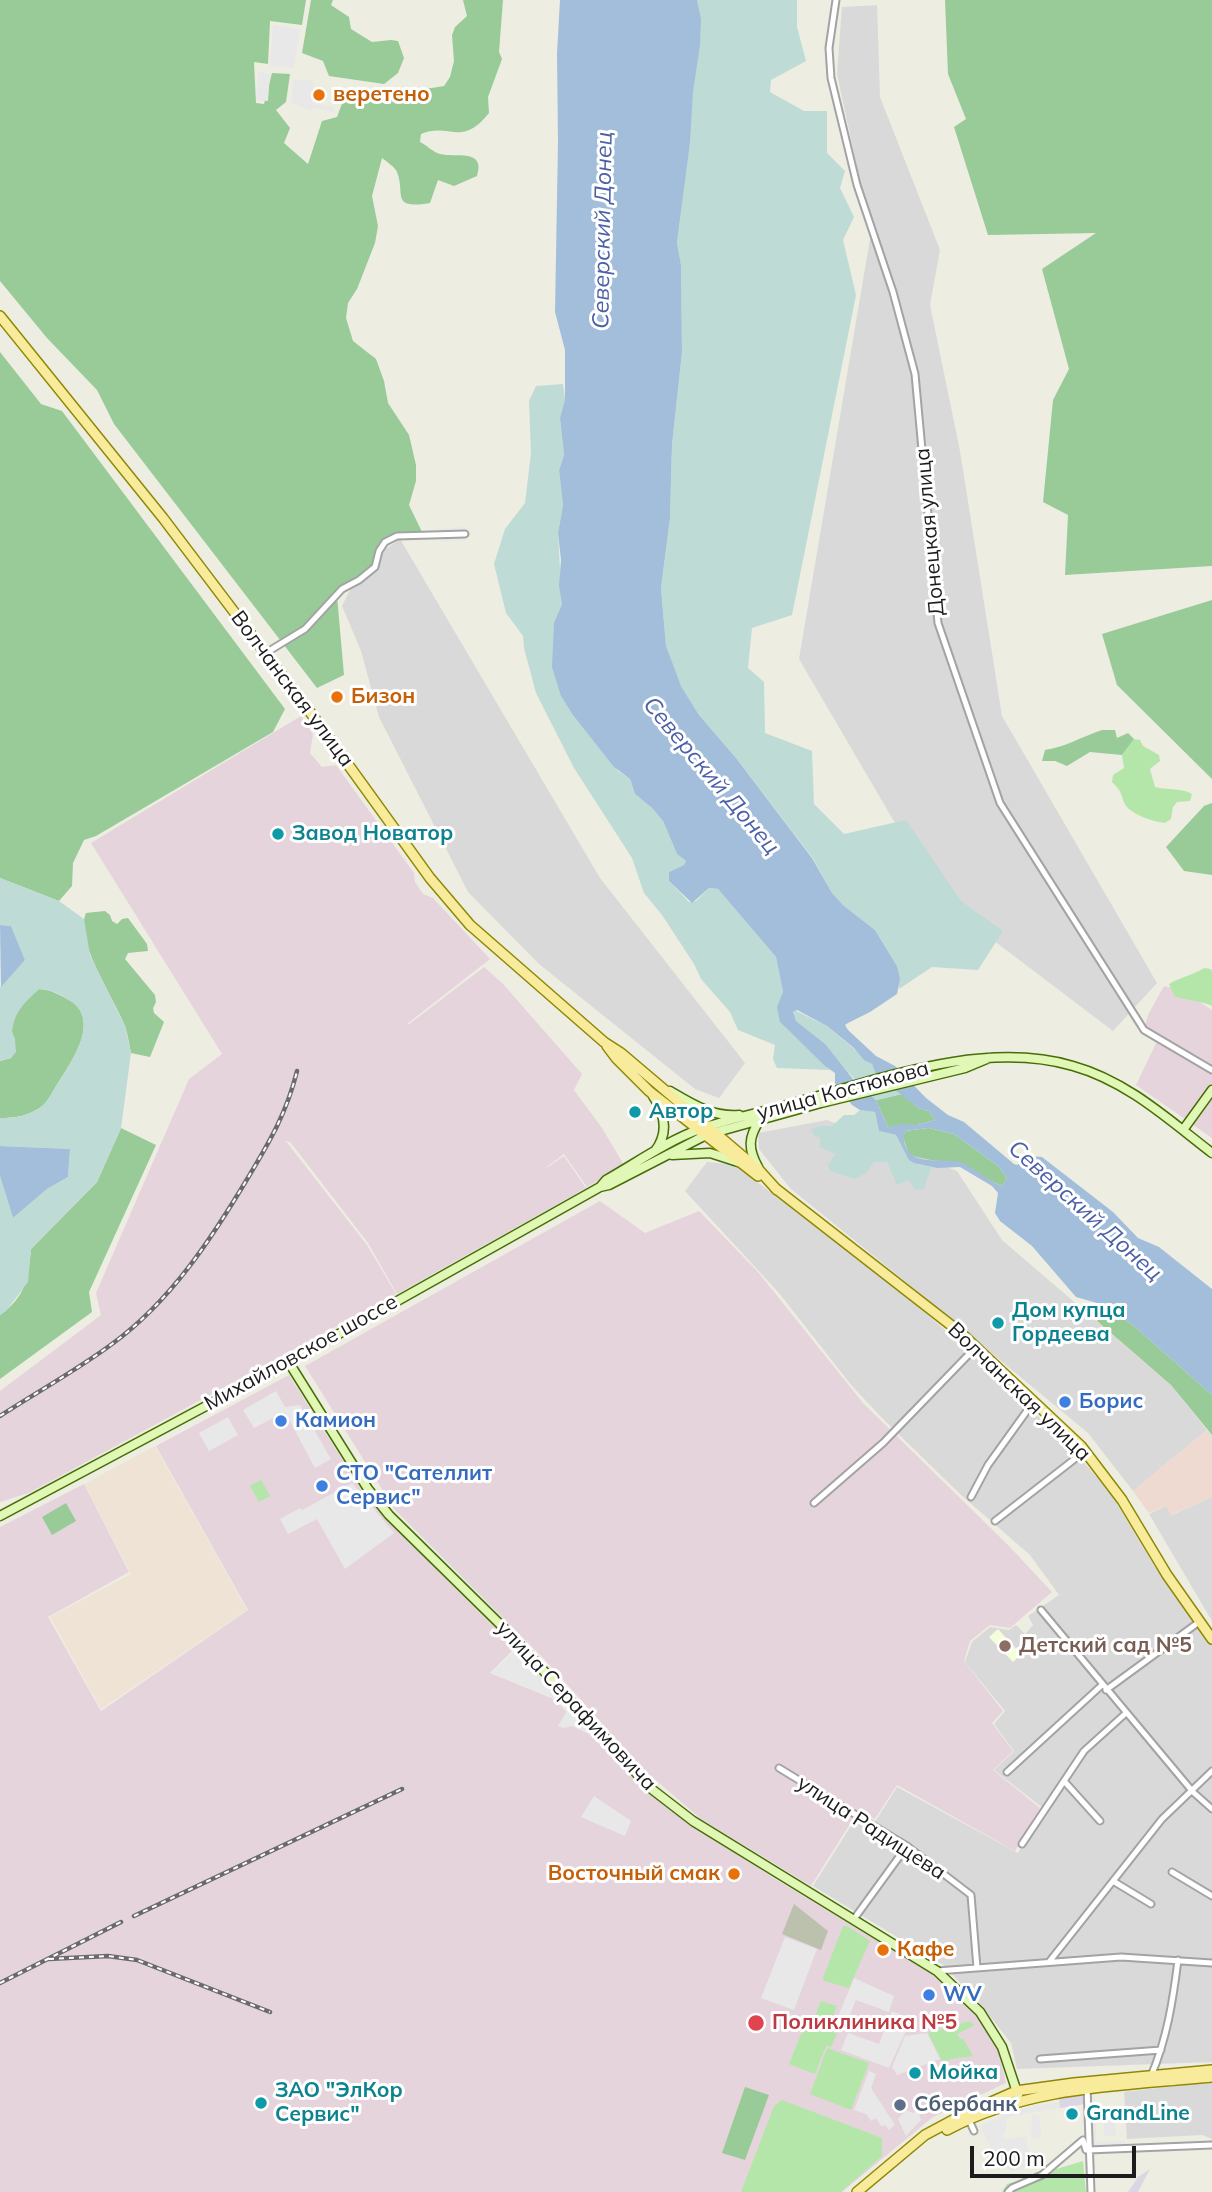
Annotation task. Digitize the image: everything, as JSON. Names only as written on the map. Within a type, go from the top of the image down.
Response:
[{"type":"main road","name":"Волчанская улица","points":[[0,316],[163,518],[313,716],[421,866],[470,925],[604,1042],[621,1052],[659,1085],[740,1163],[976,1347],[1034,1401],[1085,1451],[1122,1500],[1167,1575],[1212,1639]]},
{"type":"main road","name":"Волчанская улица","points":[[604,1042],[649,1091],[759,1170],[777,1190]]},
{"type":"main road","name":"улица Костюкова","points":[[707,1131],[934,1070],[965,1068],[989,1058],[1017,1057],[1049,1060],[1094,1073],[1137,1096],[1212,1153]]},
{"type":"main road","points":[[659,1085],[706,1111],[729,1116],[761,1116],[750,1140],[750,1148],[759,1170]]},
{"type":"main road","points":[[1183,1130],[1212,1090]]},
{"type":"main road","points":[[649,1091],[660,1106],[664,1128],[662,1139],[653,1154]]},
{"type":"main road","name":"Михайловское шоссе","points":[[600,1187],[606,1180],[653,1154],[707,1131]]},
{"type":"main road","name":"Михайловское шоссе","points":[[0,1516],[288,1362],[600,1187],[609,1185],[707,1131]]},
{"type":"main road","points":[[666,1155],[710,1153],[740,1163]]},
{"type":"main road","name":"улица Серафимовича","points":[[288,1362],[368,1489],[389,1514],[513,1637],[649,1787],[693,1821],[937,1971],[981,2012],[1002,2047],[1018,2095]]},
{"type":"main road","points":[[857,2192],[925,2136],[966,2113],[1018,2095],[1212,2070]]},
{"type":"main road","points":[[1086,2085],[1212,2077]]},
{"type":"main road","points":[[865,2192],[933,2137],[1018,2095]]},
{"type":"street","name":"Донецкая улица","points":[[836,0],[830,48],[831,78],[857,185],[893,292],[915,374],[938,623],[995,790],[1000,803],[1144,1030],[1212,1070]]},
{"type":"street","points":[[264,654],[305,629],[342,589],[375,567],[379,551],[385,542],[397,536],[465,534]]},
{"type":"street","points":[[814,1503],[883,1443],[976,1347]]},
{"type":"street","points":[[971,1497],[988,1465],[1034,1401]]},
{"type":"street","points":[[995,1521],[1085,1451]]},
{"type":"street","points":[[1041,1610],[1193,1792],[1212,1809]]},
{"type":"street","points":[[1007,1772],[1104,1687],[1199,1622]]},
{"type":"street","points":[[1022,1844],[1084,1751],[1126,1713]]},
{"type":"street","name":"улица Радищева","points":[[779,1768],[907,1846],[971,1895],[977,1968]]},
{"type":"street","points":[[1049,1962],[1162,1819],[1212,1771]]},
{"type":"street","points":[[1064,1781],[1100,1821]]},
{"type":"street","points":[[854,1919],[907,1846]]},
{"type":"street","points":[[1172,1872],[1212,1896]]},
{"type":"street","points":[[1113,1881],[1152,1904]]},
{"type":"street","points":[[937,1971],[1121,1957],[1212,1963]]},
{"type":"street","points":[[1151,2076],[1172,2010],[1178,1960]]},
{"type":"street","points":[[1040,2059],[1161,2050]]},
{"type":"street","points":[[1086,2085],[1091,2192]]},
{"type":"street","points":[[969,2120],[974,2131]]},
{"type":"street","points":[[1009,2192],[1012,2188],[1042,2175],[1083,2140],[1088,2154]]},
{"type":"street","points":[[1088,2154],[1212,2145]]},
{"type":"shaded area","points":[[697,0],[797,0],[797,27],[806,61],[771,80],[770,92],[804,111],[827,111],[827,153],[845,171],[840,188],[854,217],[843,240],[856,295],[792,615],[752,628],[748,668],[764,682],[765,733],[812,751],[814,804],[844,834],[906,820],[961,901],[1003,931],[978,970],[932,967],[899,989],[897,966],[875,930],[832,893],[812,857],[736,758],[699,715],[671,664],[666,646],[661,588],[670,518],[672,445],[682,352],[681,265],[677,243],[698,49]]},
{"type":"shaded area","points":[[877,5],[880,97],[940,250],[930,305],[960,451],[1002,716],[1157,983],[1113,1031],[940,900],[799,659],[873,221],[860,181],[837,74],[842,7]]},
{"type":"shaded area","points":[[273,25],[300,29],[294,68],[270,66]]},
{"type":"shaded area","points":[[258,72],[270,74],[268,101],[256,100]]},
{"type":"shaded area","points":[[294,79],[314,81],[312,103],[335,107],[334,112],[313,108],[310,111],[291,102]]},
{"type":"shaded area","points":[[563,384],[565,399],[560,418],[564,455],[559,470],[563,505],[558,533],[562,604],[557,616],[561,696],[572,714],[618,771],[630,779],[635,794],[663,821],[677,854],[686,861],[684,865],[669,872],[669,881],[689,902],[696,901],[709,888],[718,889],[776,957],[783,992],[785,1027],[830,1070],[777,1068],[773,1059],[775,1045],[738,1030],[730,1012],[701,979],[662,915],[644,893],[632,858],[574,768],[536,693],[523,636],[506,613],[494,564],[505,529],[525,503],[531,453],[529,401],[536,386]]},
{"type":"shaded area","points":[[465,527],[466,540],[441,542],[440,529]]},
{"type":"shaded area","points":[[400,539],[600,878],[745,1063],[719,1098],[695,1089],[539,964],[468,892],[379,717],[361,651],[342,606],[351,588],[376,569],[380,553]]},
{"type":"shaded area","points":[[301,716],[313,734],[310,753],[322,767],[336,765],[414,873],[415,882],[423,894],[433,898],[490,959],[407,1024],[404,1022],[408,1025],[484,967],[503,984],[582,1074],[574,1090],[602,1128],[624,1165],[587,1187],[564,1154],[548,1166],[546,1164],[548,1167],[564,1156],[586,1188],[397,1294],[368,1243],[291,1143],[285,1140],[367,1245],[396,1294],[29,1493],[0,1502],[0,1391],[101,1315],[96,1293],[189,1079],[222,1054],[91,843]]},
{"type":"shaded area","points":[[0,878],[59,901],[84,919],[90,955],[125,1026],[131,1053],[121,1128],[97,1182],[31,1249],[28,1282],[0,1315],[0,1176],[13,1218],[47,1189],[68,1177],[70,1149],[0,1146],[0,1118],[26,1114],[44,1104],[78,1049],[84,1027],[78,1008],[69,1000],[48,990],[39,989],[17,1014],[12,1033],[16,1052],[11,1058],[0,1061],[0,987],[25,960],[11,926],[0,925]]},
{"type":"shaded area","points":[[1164,986],[1181,990],[1212,1010],[1212,1138],[1136,1085],[1158,1039],[1144,1030],[1148,1015]]},
{"type":"shaded area","points":[[794,1010],[827,1026],[872,1064],[876,1075],[902,1094],[876,1100],[796,1021]]},
{"type":"shaded area","points":[[860,1110],[875,1112],[879,1131],[896,1135],[911,1161],[931,1167],[924,1189],[915,1190],[909,1180],[897,1185],[887,1162],[874,1162],[866,1173],[855,1179],[830,1171],[828,1165],[835,1154],[820,1147],[820,1138],[814,1135],[811,1129],[832,1126],[844,1115],[854,1115]]},
{"type":"shaded area","points":[[827,1120],[957,1171],[1002,1240],[1171,1385],[1207,1430],[1133,1491],[1088,1433],[791,1189],[759,1149],[758,1133]]},
{"type":"shaded area","points":[[707,1162],[735,1165],[902,1293],[988,1367],[1079,1457],[1111,1494],[1154,1566],[1212,1644],[1212,2062],[1017,2069],[1011,2043],[978,2001],[943,1965],[813,1886],[859,1813],[875,1822],[897,1787],[1018,1853],[1043,1808],[994,1770],[1014,1751],[994,1724],[1005,1711],[965,1662],[972,1642],[990,1627],[1009,1630],[1016,1625],[1025,1634],[1033,1625],[1028,1616],[1059,1595],[1030,1555],[961,1495],[852,1386],[779,1293],[685,1191]]},
{"type":"shaded area","points":[[600,1201],[645,1233],[699,1211],[758,1272],[863,1403],[1009,1546],[1052,1592],[1010,1628],[990,1625],[970,1641],[964,1661],[1003,1711],[992,1723],[1013,1751],[993,1770],[1040,1808],[1015,1851],[897,1785],[875,1819],[858,1811],[811,1886],[701,1819],[644,1770],[544,1659],[395,1510],[305,1366]]},
{"type":"shaded area","points":[[289,1375],[361,1489],[515,1648],[490,1673],[554,1699],[638,1783],[685,1821],[932,1974],[978,2015],[998,2048],[1006,2083],[933,2117],[842,2192],[0,2192],[0,1527],[84,1484],[129,1572],[48,1617],[101,1711],[248,1610],[156,1446]]},
{"type":"shaded area","points":[[276,1391],[285,1407],[300,1405],[331,1459],[315,1468],[285,1412],[254,1428],[243,1410]]},
{"type":"shaded area","points":[[228,1417],[238,1435],[209,1451],[199,1433]]},
{"type":"shaded area","points":[[1207,1430],[1212,1435],[1212,1497],[1171,1515],[1166,1506],[1149,1513],[1133,1491]]},
{"type":"shaded area","points":[[155,1446],[247,1610],[101,1709],[50,1617],[131,1574],[84,1484]]},
{"type":"shaded area","points":[[352,1483],[394,1533],[345,1569],[317,1519],[288,1534],[280,1519]]},
{"type":"shaded area","points":[[1212,1497],[1212,1621],[1149,1514],[1166,1506],[1172,1515]]},
{"type":"shaded area","name":"Детский сад №5","points":[[998,1629],[1021,1654],[1013,1662],[989,1637]]},
{"type":"shaded area","points":[[516,1650],[557,1690],[554,1698],[491,1673]]},
{"type":"shaded area","points":[[569,1707],[589,1734],[572,1726],[558,1726]]},
{"type":"shaded area","points":[[594,1796],[631,1821],[625,1836],[581,1817]]},
{"type":"shaded area","points":[[794,1904],[828,1931],[821,1950],[782,1934]]},
{"type":"shaded area","points":[[785,1937],[817,1949],[794,2010],[761,1998]]},
{"type":"shaded area","points":[[854,1978],[894,1996],[889,2012],[856,2000],[844,2029],[835,2024]]},
{"type":"shaded area","points":[[892,2011],[911,2020],[889,2068],[841,2050],[848,2033],[879,2044]]},
{"type":"shaded area","points":[[927,2033],[940,2059],[897,2075],[892,2067],[905,2036]]},
{"type":"shaded area","points":[[869,2071],[876,2074],[871,2088],[895,2125],[889,2130],[885,2125],[881,2126],[876,2118],[871,2121],[866,2114],[854,2110]]},
{"type":"shaded area","points":[[1212,2082],[1212,2139],[1202,2135],[1127,2139],[1124,2092]]},
{"type":"shaded area","points":[[1081,2095],[1085,2104],[1060,2108],[1059,2098]]},
{"type":"shaded area","points":[[1059,2102],[1060,2108],[1011,2116],[1007,2119],[1002,2137],[1006,2139],[1027,2136],[1027,2146],[1033,2163],[1010,2172],[1002,2156],[996,2158],[980,2126],[1008,2113]]},
{"type":"shaded area","points":[[906,2110],[913,2113],[918,2111],[921,2120],[906,2136],[898,2119]]},
{"type":"shaded area","points":[[1122,2113],[1122,2120],[1115,2120],[1116,2135],[1104,2136],[1103,2118],[1096,2118],[1096,2142],[1124,2141],[1126,2148],[1092,2149],[1088,2143],[1088,2115]]},
{"type":"shaded area","points":[[1032,2115],[1039,2115],[1042,2137],[1031,2139]]},
{"type":"shaded area","points":[[1150,2169],[1138,2192],[1128,2192],[1138,2177]]},
{"type":"green space","points":[[0,0],[306,0],[302,25],[270,21],[268,64],[254,62],[256,103],[264,104],[272,73],[290,74],[286,102],[276,110],[290,128],[284,143],[308,164],[322,121],[337,117],[348,95],[444,86],[450,77],[454,61],[452,35],[455,27],[467,16],[463,0],[503,0],[499,52],[502,59],[488,97],[489,113],[471,129],[463,132],[431,131],[421,134],[420,142],[437,153],[467,156],[477,161],[477,176],[454,186],[438,180],[430,203],[409,204],[401,197],[396,170],[382,158],[372,196],[378,226],[375,243],[357,289],[348,303],[346,318],[353,341],[376,359],[388,403],[409,435],[416,465],[416,481],[409,505],[423,534],[397,536],[385,542],[375,567],[342,589],[337,596],[344,675],[317,688],[114,424],[97,390],[47,338],[0,281]]},
{"type":"green space","points":[[311,0],[333,0],[331,5],[349,17],[351,29],[372,42],[398,41],[404,58],[398,73],[384,84],[329,76],[323,61],[302,53]]},
{"type":"green space","points":[[945,0],[1212,0],[1212,566],[1065,575],[1068,515],[1043,502],[1053,400],[1069,369],[1042,269],[1096,233],[988,235],[954,127],[966,119],[948,74]]},
{"type":"green space","points":[[0,352],[41,404],[62,411],[285,709],[273,732],[96,836],[84,840],[73,863],[72,886],[59,901],[0,878]]},
{"type":"green space","points":[[1212,600],[1212,779],[1117,685],[1102,634]]},
{"type":"green space","points":[[1102,730],[1115,730],[1117,738],[1128,733],[1134,739],[1122,755],[1090,752],[1067,766],[1055,761],[1042,761],[1045,750]]},
{"type":"green space","points":[[1134,739],[1140,740],[1143,746],[1159,755],[1160,761],[1150,769],[1155,787],[1192,794],[1190,801],[1177,802],[1173,807],[1171,819],[1165,823],[1144,818],[1130,810],[1112,782],[1113,775],[1124,768],[1122,755]]},
{"type":"green space","points":[[1212,803],[1212,875],[1184,871],[1166,847],[1204,806]]},
{"type":"green space","points":[[105,911],[117,924],[128,918],[147,944],[148,951],[128,953],[125,959],[155,995],[154,1013],[164,1022],[150,1057],[131,1053],[125,1026],[90,954],[84,925],[86,913]]},
{"type":"green space","points":[[1204,968],[1211,969],[1212,972],[1212,1006],[1174,996],[1169,984]]},
{"type":"green space","points":[[39,989],[58,994],[78,1008],[83,1017],[82,1038],[72,1060],[44,1104],[26,1114],[0,1118],[0,1061],[11,1058],[15,1039],[12,1032],[14,1018]]},
{"type":"green space","points":[[902,1094],[918,1108],[929,1111],[935,1120],[917,1125],[888,1127],[876,1100]]},
{"type":"green space","points":[[121,1128],[156,1145],[89,1292],[92,1312],[0,1379],[0,1315],[15,1301],[24,1286],[31,1249],[97,1182]]},
{"type":"green space","points":[[929,1128],[954,1134],[998,1166],[1007,1178],[1002,1186],[962,1163],[930,1160],[908,1152],[903,1137],[905,1131]]},
{"type":"green space","points":[[1104,1305],[1134,1326],[1212,1395],[1212,1435],[1171,1385],[1097,1321]]},
{"type":"green space","points":[[261,1480],[270,1496],[259,1502],[250,1486]]},
{"type":"green space","points":[[66,1503],[76,1521],[52,1535],[42,1517]]},
{"type":"green space","points":[[843,1926],[870,1941],[849,1988],[824,1981],[823,1978]]},
{"type":"green space","points":[[821,2001],[837,2006],[827,2030],[837,2034],[831,2047],[826,2046],[815,2074],[789,2064],[806,2022],[812,2024]]},
{"type":"green space","points":[[969,2021],[975,2025],[957,2034],[960,2039],[963,2038],[973,2056],[943,2063],[928,2033]]},
{"type":"green space","points":[[827,2048],[869,2063],[851,2110],[810,2094]]},
{"type":"green space","points":[[745,2087],[769,2095],[745,2160],[722,2153]]},
{"type":"green space","points":[[782,2100],[882,2138],[882,2156],[841,2192],[741,2192],[774,2106]]},
{"type":"green space","points":[[1083,2161],[1086,2192],[1002,2192],[1007,2184]]},
{"type":"water","name":"Северский Донец","points":[[560,0],[697,0],[701,19],[700,45],[677,243],[681,265],[682,352],[672,445],[670,518],[661,588],[666,646],[681,686],[699,715],[736,758],[812,858],[832,893],[875,930],[897,966],[900,979],[897,994],[845,1025],[876,1056],[895,1066],[926,1098],[948,1115],[964,1122],[1014,1164],[1017,1165],[1030,1156],[1042,1157],[1113,1212],[1138,1238],[1159,1247],[1212,1289],[1212,1395],[1134,1326],[1104,1305],[1076,1297],[1032,1246],[1000,1221],[995,1213],[998,1193],[992,1186],[960,1167],[937,1168],[914,1163],[909,1160],[896,1135],[879,1131],[875,1112],[860,1110],[852,1105],[835,1083],[835,1073],[780,1022],[777,1007],[783,992],[776,957],[718,889],[709,888],[692,903],[669,881],[669,872],[684,865],[686,861],[677,854],[663,821],[635,794],[630,779],[614,767],[561,696],[552,667],[554,623],[562,604],[558,533],[563,505],[559,470],[564,455],[560,418],[565,399],[565,350],[555,312],[557,53]],"holes":[[[797,1010],[827,1026],[864,1060],[872,1064],[876,1075],[918,1108],[929,1111],[935,1120],[917,1125],[888,1127],[876,1100],[853,1079],[825,1044],[796,1021],[793,1012]],[[929,1128],[954,1134],[998,1166],[1007,1178],[1002,1186],[963,1163],[924,1159],[910,1153],[904,1141],[905,1131]]]},
{"type":"water","points":[[0,925],[11,926],[25,960],[1,987]]},
{"type":"water","points":[[0,1146],[70,1149],[68,1177],[47,1189],[13,1218],[0,1176]]},
{"type":"railway","points":[[0,1416],[112,1344],[172,1288],[205,1245],[264,1151],[283,1113],[297,1071]]},
{"type":"railway","points":[[134,1916],[402,1789]]},
{"type":"railway","points":[[0,1983],[121,1922]]},
{"type":"railway","points":[[49,1959],[108,1956],[137,1960],[270,2012]]},
{"type":"place","name":"веретено","points":[[319,95]]},
{"type":"place","name":"Бизон","points":[[337,697]]},
{"type":"place","name":"Завод Новатор","points":[[278,834]]},
{"type":"place","name":"Автор","points":[[635,1112]]},
{"type":"place","name":"Дом купца Гордеева","points":[[998,1323]]},
{"type":"place","name":"Борис","points":[[1065,1402]]},
{"type":"place","name":"Камион","points":[[281,1421]]},
{"type":"place","name":"СТО \"Сателлит Сервис\"","points":[[322,1486]]},
{"type":"place","name":"Детский сад №5","points":[[1005,1646]]},
{"type":"place","name":"Восточный смак","points":[[734,1874]]},
{"type":"place","name":"Кафе","points":[[883,1950]]},
{"type":"place","name":"WV","points":[[929,1995]]},
{"type":"place","name":"Поликлиника №5","points":[[756,2023]]},
{"type":"place","name":"Мойка","points":[[915,2073]]},
{"type":"place","name":"ЗАО \"ЭлКор Сервис\"","points":[[261,2103]]},
{"type":"place","name":"Сбербанк","points":[[900,2105]]},
{"type":"place","name":"GrandLine","points":[[1072,2114]]}]
